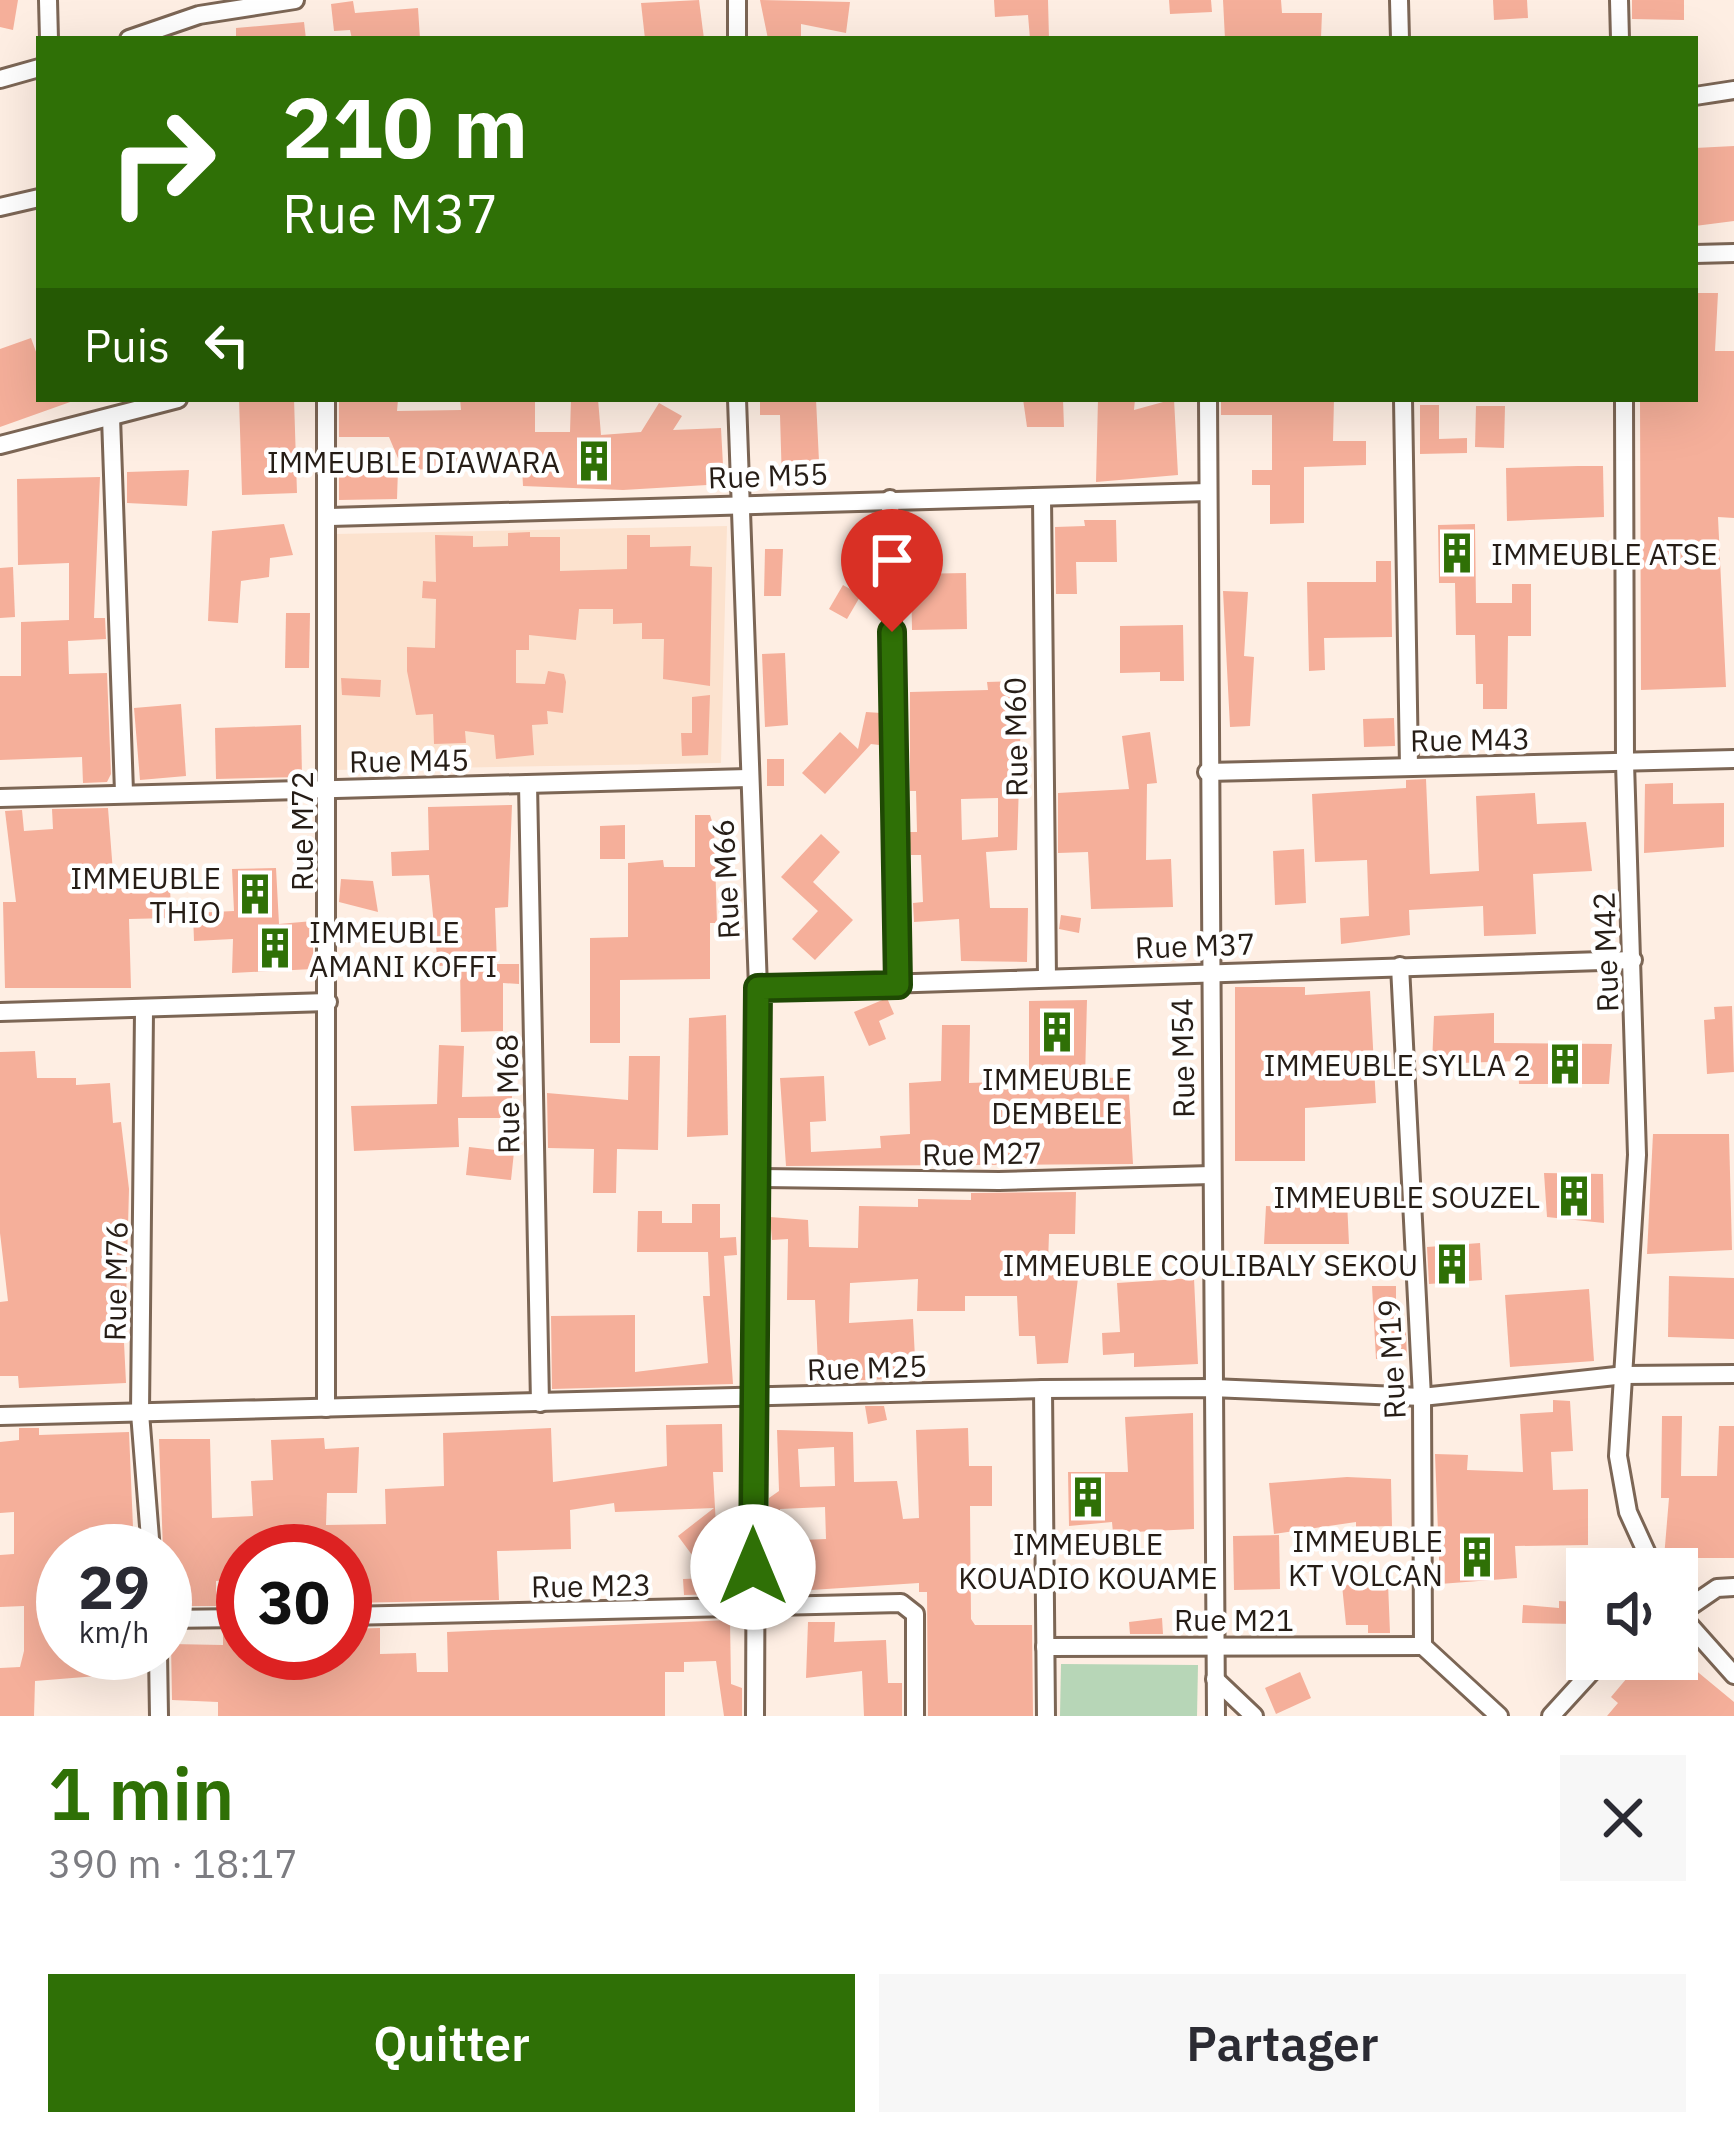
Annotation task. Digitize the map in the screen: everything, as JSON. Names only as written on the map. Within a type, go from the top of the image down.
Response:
[{"type":"street","points":[[48,0],[49,36]]},
{"type":"street","points":[[135,36],[199,8],[295,0]]},
{"type":"street","points":[[737,0],[737,36]]},
{"type":"street","points":[[1399,0],[1400,36]]},
{"type":"street","points":[[1619,0],[1620,36]]},
{"type":"street","points":[[0,79],[36,69]]},
{"type":"street","points":[[1698,96],[1734,90]]},
{"type":"street","points":[[0,207],[36,199]]},
{"type":"street","points":[[1698,254],[1734,253]]},
{"type":"street","points":[[0,446],[166,402]]},
{"type":"street","name":"Rue M72","points":[[326,402],[330,517],[326,1408]]},
{"type":"street","name":"Rue M66","points":[[736,402],[758,988],[754,1716]]},
{"type":"street","name":"Rue M54","points":[[1208,402],[1216,1716]]},
{"type":"street","points":[[1403,402],[1409,766]]},
{"type":"street","name":"Rue M42","points":[[1624,402],[1625,763],[1636,1155],[1621,1486],[1646,1548]]},
{"type":"street","points":[[111,416],[124,792]]},
{"type":"street","name":"Rue M55","points":[[330,517],[1208,492]]},
{"type":"street","name":"Rue M60","points":[[1042,497],[1047,978]]},
{"type":"street","points":[[890,499],[898,985]]},
{"type":"street","name":"Rue M43","points":[[1207,772],[1734,759]]},
{"type":"street","name":"Rue M45","points":[[0,798],[748,778]]},
{"type":"street","name":"Rue M68","points":[[528,784],[540,1402]]},
{"type":"street","name":"Rue M37","points":[[758,988],[1208,970],[1633,961]]},
{"type":"street","name":"Rue M19","points":[[1400,966],[1421,1397],[1423,1646]]},
{"type":"street","points":[[0,1012],[328,1002]]},
{"type":"street","name":"Rue M76","points":[[144,1011],[140,1413],[149,1524]]},
{"type":"street","name":"Rue M27","points":[[754,1178],[999,1181],[1211,1175]]},
{"type":"street","name":"Rue M25","points":[[0,1416],[1043,1389],[1211,1388],[1421,1397],[1625,1375],[1734,1374]]},
{"type":"street","points":[[1043,1389],[1046,1716]]},
{"type":"street","points":[[1698,1600],[1717,1588],[1734,1587]]},
{"type":"street","name":"Rue M23","points":[[372,1616],[910,1606],[915,1614],[915,1716]]},
{"type":"street","points":[[1698,1635],[1734,1675]]},
{"type":"street","points":[[1423,1646],[1499,1716]]},
{"type":"street","name":"Rue M21","points":[[1045,1647],[1423,1646]]},
{"type":"street","points":[[1215,1678],[1254,1716]]},
{"type":"street","points":[[158,1680],[159,1716]]},
{"type":"street","points":[[1551,1716],[1584,1680]]},
{"type":"shaded area","points":[[727,526],[721,763],[333,770],[335,534]]},
{"type":"green space","points":[[1061,1664],[1198,1665],[1197,1716],[1060,1716]]},
{"type":"building","points":[[0,0],[18,0],[13,30],[0,27]]},
{"type":"building","points":[[699,0],[704,36],[645,36],[641,3]]},
{"type":"building","points":[[760,0],[850,2],[846,33],[801,24],[801,36],[767,36]]},
{"type":"building","points":[[994,0],[1048,0],[1049,36],[1030,36],[1028,15],[995,17]]},
{"type":"building","points":[[1169,0],[1211,0],[1212,12],[1170,14]]},
{"type":"building","points":[[1223,0],[1281,0],[1282,13],[1322,13],[1321,36],[1225,36]]},
{"type":"building","points":[[1493,0],[1527,0],[1528,18],[1494,20]]},
{"type":"building","points":[[1632,0],[1684,0],[1684,20],[1632,19]]},
{"type":"building","points":[[353,1],[355,13],[418,8],[420,36],[351,36],[350,30],[334,31],[331,4]]},
{"type":"building","points":[[304,22],[306,36],[236,36],[236,28]]},
{"type":"building","points":[[1734,146],[1734,221],[1698,226],[1698,148]]},
{"type":"building","points":[[1698,293],[1718,293],[1715,351],[1734,351],[1734,518],[1718,517],[1726,687],[1641,690],[1640,402],[1698,402]]},
{"type":"building","points":[[31,338],[36,352],[36,402],[70,402],[0,427],[0,349]]},
{"type":"building","points":[[239,402],[294,402],[297,493],[242,495]]},
{"type":"building","points":[[339,402],[398,402],[397,411],[461,410],[460,402],[535,402],[535,432],[570,432],[571,402],[598,402],[601,435],[641,432],[659,403],[682,416],[673,430],[721,428],[724,484],[623,490],[523,486],[522,466],[403,470],[389,437],[339,437]]},
{"type":"building","points":[[760,402],[816,402],[820,482],[782,483],[780,415],[760,415]]},
{"type":"building","points":[[1023,402],[1063,402],[1064,427],[1027,427]]},
{"type":"building","points":[[1098,402],[1135,402],[1134,410],[1174,402],[1178,475],[1096,482]]},
{"type":"building","points":[[1221,402],[1334,402],[1333,441],[1366,441],[1366,465],[1304,467],[1304,523],[1270,524],[1270,485],[1252,485],[1252,470],[1272,470],[1272,415],[1221,415]]},
{"type":"building","points":[[1420,405],[1439,405],[1439,439],[1467,438],[1467,453],[1420,454]]},
{"type":"building","points":[[1476,406],[1505,406],[1504,448],[1475,447]]},
{"type":"building","points":[[1603,466],[1604,517],[1507,521],[1506,468]]},
{"type":"building","points":[[398,469],[397,499],[339,500],[339,472]]},
{"type":"building","points":[[189,470],[187,506],[127,503],[127,472]]},
{"type":"building","points":[[100,477],[94,618],[105,618],[106,639],[68,641],[69,674],[107,673],[111,774],[107,782],[83,783],[82,757],[0,760],[0,676],[21,676],[21,622],[69,620],[69,563],[18,565],[17,479]]},
{"type":"building","points":[[1084,520],[1116,520],[1117,562],[1076,562],[1077,594],[1056,594],[1055,527],[1085,526]]},
{"type":"building","points":[[284,524],[293,555],[270,558],[269,577],[241,581],[238,623],[208,621],[212,531]]},
{"type":"building","points":[[1475,524],[1476,603],[1512,603],[1512,584],[1531,584],[1531,636],[1508,636],[1507,709],[1483,709],[1483,684],[1476,684],[1475,635],[1456,635],[1455,583],[1439,583],[1438,525]]},
{"type":"building","points":[[530,532],[530,537],[560,537],[560,571],[627,569],[627,535],[650,535],[650,547],[691,546],[690,566],[712,567],[710,686],[663,679],[664,639],[642,639],[642,623],[613,624],[613,609],[579,609],[576,640],[529,635],[529,650],[516,650],[516,683],[545,684],[548,671],[564,674],[566,682],[563,713],[547,711],[548,724],[532,725],[534,755],[496,759],[494,735],[465,731],[466,743],[434,744],[433,714],[416,715],[407,647],[435,648],[436,599],[422,598],[423,581],[436,582],[435,535],[473,536],[473,547],[508,546],[508,533]]},
{"type":"building","points":[[765,549],[783,549],[781,596],[764,596]]},
{"type":"building","points":[[1376,561],[1391,561],[1392,637],[1324,638],[1325,670],[1309,671],[1307,582],[1376,582]]},
{"type":"building","points":[[13,567],[15,617],[0,618],[0,568]]},
{"type":"building","points":[[966,573],[967,629],[912,630],[911,574]]},
{"type":"building","points":[[843,585],[861,595],[847,619],[829,609]]},
{"type":"building","points":[[1223,591],[1248,592],[1244,656],[1254,657],[1250,726],[1230,727]]},
{"type":"building","points":[[286,613],[310,613],[309,668],[285,668]]},
{"type":"building","points":[[1183,625],[1184,681],[1160,681],[1160,672],[1120,673],[1120,626]]},
{"type":"building","points":[[785,653],[788,725],[765,727],[762,654]]},
{"type":"building","points":[[341,678],[381,680],[380,697],[342,695]]},
{"type":"building","points":[[1022,681],[1017,850],[986,852],[990,908],[1028,908],[1027,962],[961,961],[959,919],[914,922],[913,903],[923,902],[921,855],[911,855],[909,832],[917,832],[916,791],[910,791],[910,692],[988,690],[987,682]],"holes":[[[998,798],[998,837],[962,840],[961,799]]]},
{"type":"building","points":[[710,695],[708,755],[682,756],[681,733],[692,733],[692,697]]},
{"type":"building","points":[[181,704],[186,776],[140,780],[134,708]]},
{"type":"building","points":[[866,712],[881,713],[879,745],[871,744],[825,794],[802,773],[840,732],[858,749]]},
{"type":"building","points":[[1394,718],[1395,746],[1364,747],[1363,719]]},
{"type":"building","points":[[301,725],[302,777],[216,779],[215,728]]},
{"type":"building","points":[[1150,732],[1157,783],[1147,784],[1146,860],[1171,859],[1173,907],[1091,909],[1088,852],[1058,853],[1058,793],[1129,789],[1122,736]]},
{"type":"building","points":[[767,759],[784,759],[784,786],[767,786]]},
{"type":"building","points":[[1426,779],[1430,874],[1479,871],[1476,796],[1535,793],[1537,824],[1586,822],[1592,871],[1533,874],[1536,934],[1484,936],[1483,906],[1409,910],[1410,935],[1341,944],[1340,918],[1369,916],[1367,860],[1315,862],[1312,794],[1406,788],[1406,780]]},
{"type":"building","points":[[1673,783],[1673,804],[1724,803],[1724,847],[1644,853],[1645,784]]},
{"type":"building","points":[[512,805],[508,907],[495,908],[497,964],[519,964],[519,984],[503,983],[503,1031],[461,1032],[460,965],[438,966],[429,875],[392,876],[391,852],[429,850],[428,807]]},
{"type":"building","points":[[108,808],[114,885],[170,884],[171,918],[129,919],[131,988],[5,988],[3,902],[16,902],[5,811],[22,810],[24,831],[53,829],[52,809]]},
{"type":"building","points":[[695,815],[710,815],[714,827],[717,923],[710,923],[710,979],[620,980],[620,1043],[590,1043],[590,938],[628,937],[628,863],[663,860],[664,867],[695,867]]},
{"type":"building","points":[[625,825],[625,859],[600,859],[600,826]]},
{"type":"building","points":[[821,834],[840,852],[813,882],[853,920],[815,960],[792,939],[818,911],[781,877]]},
{"type":"building","points":[[1304,849],[1306,903],[1275,905],[1273,851]]},
{"type":"building","points":[[276,868],[279,924],[313,921],[313,969],[232,973],[233,939],[194,941],[193,913],[234,911],[232,869]]},
{"type":"building","points":[[341,879],[373,881],[378,912],[339,902]]},
{"type":"building","points":[[1061,915],[1081,918],[1079,933],[1059,929]]},
{"type":"building","points":[[1235,987],[1305,987],[1305,995],[1370,991],[1376,1103],[1305,1108],[1305,1161],[1235,1161]]},
{"type":"building","points":[[887,998],[894,1014],[879,1021],[886,1039],[869,1046],[854,1012]]},
{"type":"building","points":[[1087,1000],[1085,1079],[1128,1077],[1133,1164],[786,1166],[780,1078],[824,1076],[826,1121],[810,1122],[811,1152],[881,1148],[880,1136],[910,1134],[909,1083],[941,1081],[942,1025],[970,1025],[969,1083],[1029,1081],[1029,1001]]},
{"type":"building","points":[[1732,1006],[1734,1072],[1707,1074],[1704,1020],[1715,1019],[1714,1007]]},
{"type":"building","points":[[1494,1013],[1494,1043],[1612,1044],[1609,1084],[1519,1084],[1518,1061],[1432,1064],[1434,1016]]},
{"type":"building","points":[[726,1015],[728,1135],[687,1137],[689,1018]]},
{"type":"building","points":[[439,1045],[464,1046],[462,1097],[512,1096],[511,1118],[458,1118],[459,1147],[354,1151],[351,1106],[437,1104]]},
{"type":"building","points":[[35,1051],[37,1078],[76,1078],[76,1085],[110,1083],[113,1123],[121,1122],[129,1189],[126,1302],[122,1302],[126,1383],[19,1388],[18,1376],[0,1376],[0,1302],[8,1301],[0,1233],[0,1052]]},
{"type":"building","points":[[629,1056],[660,1056],[658,1150],[617,1149],[616,1193],[593,1193],[594,1149],[548,1148],[547,1093],[628,1100]]},
{"type":"building","points":[[1653,1134],[1729,1134],[1732,1250],[1647,1254]]},
{"type":"building","points":[[469,1147],[514,1152],[511,1180],[466,1175]]},
{"type":"building","name":"IMMEUBLE SOUZEL","points":[[1544,1173],[1603,1174],[1604,1223],[1547,1217]]},
{"type":"building","points":[[1076,1192],[1075,1234],[1049,1234],[1048,1263],[1080,1261],[1068,1363],[1037,1364],[1035,1336],[1019,1336],[1017,1296],[965,1296],[965,1311],[917,1311],[918,1279],[850,1283],[849,1323],[913,1319],[916,1378],[810,1382],[811,1365],[818,1365],[815,1300],[787,1300],[788,1239],[772,1240],[770,1217],[808,1220],[809,1247],[858,1248],[859,1206],[918,1207],[918,1199],[971,1200],[971,1193]]},
{"type":"building","points":[[1304,1199],[1347,1201],[1349,1244],[1264,1244],[1266,1206],[1304,1208]]},
{"type":"building","points":[[692,1204],[720,1204],[720,1238],[736,1237],[737,1255],[724,1256],[733,1384],[552,1389],[551,1316],[635,1315],[635,1372],[708,1363],[703,1296],[710,1296],[708,1252],[637,1252],[638,1211],[662,1211],[662,1223],[692,1223]]},
{"type":"building","name":"IMMEUBLE COULIBALY SEKOU","points":[[1480,1243],[1482,1280],[1429,1284],[1427,1247]]},
{"type":"building","points":[[1669,1276],[1734,1278],[1734,1339],[1668,1337]]},
{"type":"building","points":[[1194,1278],[1198,1364],[1134,1367],[1134,1353],[1103,1355],[1102,1333],[1120,1332],[1117,1283]]},
{"type":"building","points":[[1372,1286],[1396,1286],[1396,1333],[1406,1332],[1407,1357],[1376,1359]]},
{"type":"building","points":[[1589,1289],[1594,1361],[1510,1367],[1505,1295]]},
{"type":"building","points":[[1553,1400],[1570,1401],[1573,1451],[1551,1452],[1553,1490],[1588,1489],[1588,1545],[1515,1546],[1517,1578],[1440,1584],[1435,1454],[1468,1455],[1467,1470],[1523,1472],[1520,1414],[1553,1412]]},
{"type":"building","points":[[865,1406],[884,1406],[887,1420],[868,1424]]},
{"type":"building","points":[[1193,1413],[1194,1529],[1113,1533],[1112,1522],[1069,1526],[1068,1472],[1128,1472],[1125,1417]]},
{"type":"building","points":[[1662,1416],[1682,1416],[1681,1476],[1717,1476],[1719,1426],[1734,1426],[1734,1558],[1698,1558],[1698,1548],[1665,1548],[1669,1498],[1661,1498]]},
{"type":"building","points":[[722,1424],[723,1472],[713,1472],[716,1526],[733,1567],[728,1570],[729,1594],[684,1595],[683,1579],[709,1578],[678,1536],[714,1508],[615,1512],[614,1503],[570,1510],[571,1549],[497,1551],[499,1600],[372,1602],[372,1524],[386,1524],[385,1489],[444,1486],[443,1433],[551,1428],[553,1482],[667,1466],[666,1425]]},
{"type":"building","points":[[19,1428],[39,1428],[39,1435],[129,1432],[133,1524],[36,1524],[36,1680],[47,1680],[35,1681],[34,1716],[0,1716],[0,1668],[20,1667],[24,1651],[24,1606],[0,1607],[0,1555],[14,1554],[14,1512],[0,1513],[0,1442],[19,1440]]},
{"type":"building","points":[[968,1428],[969,1466],[992,1466],[992,1506],[970,1506],[971,1619],[975,1625],[1032,1625],[1033,1716],[928,1716],[927,1592],[919,1592],[919,1583],[780,1592],[778,1541],[826,1539],[825,1507],[780,1509],[781,1538],[768,1538],[769,1498],[779,1491],[777,1430],[853,1432],[854,1482],[897,1481],[903,1519],[919,1518],[916,1430]],"holes":[[[834,1447],[835,1486],[800,1487],[798,1449]]]},
{"type":"building","points":[[324,1438],[325,1449],[359,1447],[357,1493],[327,1493],[326,1524],[216,1524],[216,1606],[192,1606],[192,1524],[162,1524],[159,1439],[210,1439],[212,1518],[253,1516],[251,1481],[273,1480],[271,1440]]},
{"type":"building","points":[[1391,1479],[1392,1526],[1356,1527],[1356,1522],[1274,1534],[1269,1483]]},
{"type":"building","points":[[1279,1535],[1280,1589],[1234,1590],[1233,1536]]},
{"type":"building","points":[[1388,1583],[1390,1633],[1368,1633],[1368,1625],[1346,1625],[1342,1585]]},
{"type":"building","points":[[1559,1601],[1566,1601],[1566,1624],[1522,1623],[1523,1605],[1559,1608]]},
{"type":"building","points":[[1162,1618],[1163,1634],[1130,1634],[1129,1622]]},
{"type":"building","points":[[730,1620],[731,1684],[742,1688],[742,1716],[724,1716],[716,1661],[684,1662],[684,1672],[665,1672],[665,1716],[218,1716],[218,1702],[172,1700],[172,1680],[192,1680],[192,1644],[216,1645],[216,1680],[372,1680],[372,1628],[380,1628],[380,1654],[416,1653],[417,1672],[448,1672],[447,1632]]},
{"type":"building","points":[[808,1622],[835,1622],[834,1642],[886,1640],[888,1683],[902,1683],[902,1716],[864,1716],[862,1671],[806,1678]]},
{"type":"building","points":[[1300,1672],[1311,1698],[1276,1714],[1265,1688]]},
{"type":"building","points":[[1698,1672],[1734,1702],[1734,1716],[1607,1716],[1618,1703],[1611,1697],[1625,1680],[1698,1680]]},
{"type":"place","name":"IMMEUBLE DIAWARA","points":[[594,461]]},
{"type":"place","name":"IMMEUBLE ATSE","points":[[1457,553]]},
{"type":"place","name":"IMMEUBLE THIO","points":[[255,894]]},
{"type":"place","name":"IMMEUBLE AMANI KOFFI","points":[[275,948]]},
{"type":"place","name":"IMMEUBLE DEMBELE","points":[[1057,1032]]},
{"type":"place","name":"IMMEUBLE SYLLA 2","points":[[1565,1064]]},
{"type":"place","name":"IMMEUBLE SOUZEL","points":[[1574,1196]]},
{"type":"place","name":"IMMEUBLE COULIBALY SEKOU","points":[[1452,1264]]},
{"type":"place","name":"IMMEUBLE KOUADIO KOUAME","points":[[1088,1497]]},
{"type":"place","name":"IMMEUBLE KT VOLCAN","points":[[1477,1557]]},
{"type":"route","points":[[753,1567],[758,988],[898,985],[892,632]]}]
